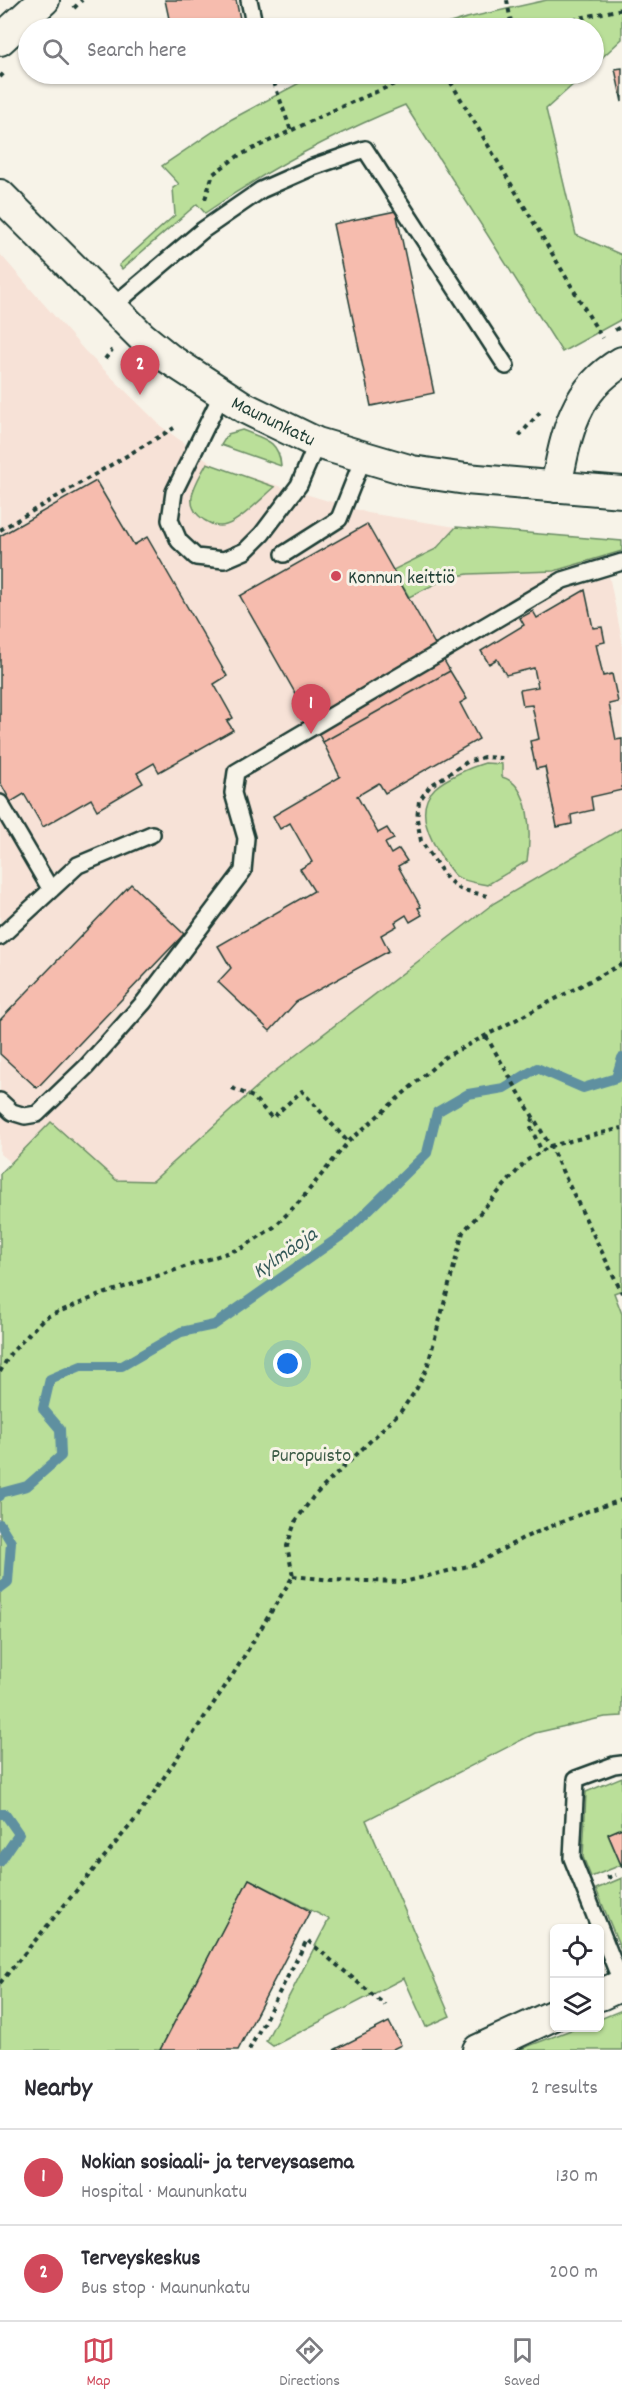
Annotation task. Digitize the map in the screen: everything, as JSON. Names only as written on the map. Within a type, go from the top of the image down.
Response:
[{"type":"street","points":[[24,18],[44,0]]},
{"type":"street","points":[[0,40],[18,24]]},
{"type":"street","name":"Maununkatu","points":[[0,195],[142,337],[168,358],[222,394],[266,419],[318,443],[412,471],[622,492]]},
{"type":"street","points":[[556,487],[564,446],[574,414],[585,395],[599,379],[622,362]]},
{"type":"street","points":[[604,1993],[622,1984]]},
{"type":"street","points":[[478,2050],[550,2017]]},
{"type":"lane","points":[[249,0],[253,18]]},
{"type":"lane","points":[[113,306],[203,230],[261,190],[313,167],[365,149],[506,366]]},
{"type":"lane","points":[[222,394],[174,492],[170,520],[179,541],[196,557],[224,560],[245,550],[262,534],[299,485],[318,443]]},
{"type":"lane","points":[[284,554],[339,519],[364,456]]},
{"type":"lane","points":[[0,1101],[12,1112],[25,1116],[37,1114],[86,1067],[144,1002],[243,871],[246,838],[233,793],[236,772],[563,580],[622,562]]},
{"type":"lane","points":[[0,803],[51,890]]},
{"type":"lane","points":[[0,937],[78,865],[152,834]]},
{"type":"lane","points":[[622,1764],[576,1779],[572,1858],[622,1984]]},
{"type":"path","points":[[507,0],[510,18]]},
{"type":"path","points":[[581,18],[622,9]]},
{"type":"path","points":[[275,84],[291,131]]},
{"type":"path","points":[[203,230],[204,201],[213,174],[238,156],[396,84]]},
{"type":"path","points":[[452,84],[602,338]]},
{"type":"path","points":[[0,530],[174,428]]},
{"type":"path","points":[[487,896],[460,889],[447,879],[421,841],[417,819],[419,801],[430,786],[467,762],[484,757],[504,759]]},
{"type":"path","points":[[0,1372],[10,1354],[44,1318],[97,1296],[242,1248],[250,1243],[274,1227],[287,1214],[348,1142],[445,1057],[622,964]]},
{"type":"path","points":[[486,1036],[550,1146],[622,1293]]},
{"type":"path","points":[[232,1088],[253,1097],[272,1118],[302,1091],[348,1142]]},
{"type":"path","points":[[533,1117],[531,1128],[542,1152]]},
{"type":"path","points":[[0,1983],[138,1816],[232,1676],[293,1576],[287,1546],[295,1522],[313,1497],[400,1411],[416,1390],[427,1368],[462,1232],[526,1161],[550,1146],[622,1128]]},
{"type":"path","points":[[293,1576],[331,1580],[404,1582],[476,1564],[523,1538],[588,1511],[622,1500]]},
{"type":"path","points":[[249,2050],[307,1940],[385,2005]]},
{"type":"shaded area","points":[[0,254],[85,351],[162,427],[217,467],[368,513],[456,527],[602,540],[622,640],[622,828],[494,903],[270,1075],[153,1182],[116,1180],[51,1122],[12,1164],[0,1154]]},
{"type":"green space","points":[[547,0],[622,0],[622,39],[604,56],[604,18],[467,18]]},
{"type":"green space","points":[[297,84],[574,84],[546,109],[576,235],[622,255],[622,319],[562,352],[405,105],[302,153],[205,213],[197,204],[122,269],[119,265],[175,215],[173,188],[179,184],[162,166],[232,119]]},
{"type":"green space","points":[[242,430],[263,438],[274,446],[280,457],[281,466],[221,445],[228,434]]},
{"type":"green space","points":[[207,463],[275,487],[232,523],[223,526],[215,525],[197,514],[192,500],[195,485]]},
{"type":"green space","points":[[456,527],[622,541],[622,551],[554,571],[468,574],[447,578],[409,597],[393,570],[436,549]]},
{"type":"green space","points":[[485,763],[502,764],[502,777],[512,782],[524,801],[529,826],[527,861],[487,885],[463,880],[453,873],[434,844],[426,825],[425,815],[425,806],[435,788],[459,773]]},
{"type":"green space","name":"Puropuisto","points":[[622,828],[622,1290],[614,1293],[622,1314],[622,1716],[605,1717],[535,1733],[366,1820],[450,2016],[426,2027],[404,1978],[273,2046],[266,2041],[329,1919],[249,1879],[160,2050],[0,2050],[0,1174],[51,1122],[116,1180],[153,1181],[270,1075],[494,903]]},
{"type":"green space","points":[[622,1777],[622,1828],[608,1835],[621,1865],[591,1877],[583,1857],[586,1792]]},
{"type":"green space","points":[[622,1878],[622,1952],[596,1889]]},
{"type":"green space","points":[[622,2010],[622,2050],[518,2050],[565,2032],[604,2032],[604,2017]]},
{"type":"building","points":[[165,0],[236,0],[240,18],[169,18]]},
{"type":"building","points":[[622,68],[622,102],[615,69]]},
{"type":"building","points":[[396,211],[434,393],[371,406],[333,224]]},
{"type":"building","points":[[96,481],[134,545],[147,537],[227,676],[214,684],[233,718],[227,721],[233,730],[159,772],[154,763],[137,773],[143,783],[97,810],[91,799],[43,827],[24,794],[11,802],[0,782],[0,536]]},
{"type":"building","points":[[367,524],[450,671],[323,742],[240,596]]},
{"type":"building","points":[[585,590],[593,628],[602,627],[605,642],[596,644],[603,676],[612,674],[618,702],[609,704],[616,740],[622,739],[622,790],[591,797],[593,810],[571,815],[572,824],[557,827],[545,767],[536,769],[530,741],[539,739],[532,705],[523,706],[520,690],[538,687],[534,668],[506,675],[497,659],[489,664],[481,651],[524,625],[520,618],[533,611],[537,618]]},
{"type":"building","points":[[450,671],[467,699],[460,703],[479,739],[385,793],[379,783],[357,796],[378,833],[387,828],[394,839],[385,843],[391,854],[399,849],[407,861],[398,866],[421,907],[418,908],[422,915],[410,922],[406,915],[395,922],[397,926],[381,935],[389,951],[296,1002],[270,1031],[218,982],[231,968],[218,946],[314,891],[300,869],[312,862],[290,823],[280,829],[273,816],[340,777],[323,742]]},
{"type":"building","points":[[131,884],[184,934],[37,1088],[0,1054],[0,1020]]},
{"type":"building","points":[[622,1828],[622,1867],[608,1834]]},
{"type":"building","points":[[249,1879],[310,1911],[238,2050],[160,2050]]},
{"type":"building","points":[[389,2022],[401,2045],[391,2050],[334,2050]]},
{"type":"waterway","name":"Kylmäoja","points":[[0,1496],[1,1493],[27,1486],[61,1456],[60,1429],[43,1409],[50,1379],[81,1366],[122,1366],[181,1332],[214,1325],[345,1233],[427,1153],[437,1112],[468,1094],[504,1088],[537,1068],[583,1088],[616,1078],[622,1058]]},
{"type":"waterway","name":"Kylmäoja","points":[[0,1524],[11,1542],[8,1582],[0,1588]]},
{"type":"waterway","name":"Kylmäoja","points":[[0,1814],[5,1814],[19,1834],[0,1862]]},
{"type":"place","name":"Terveyskeskus","points":[[140,395]]},
{"type":"place","name":"Konnun keittiö","points":[[336,576]]},
{"type":"place","name":"Nokian sosiaali- ja terveysasema","points":[[311,734]]}]
